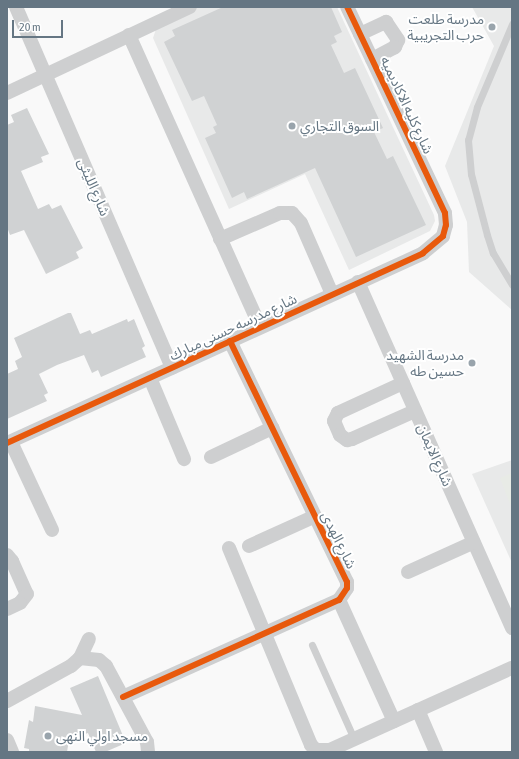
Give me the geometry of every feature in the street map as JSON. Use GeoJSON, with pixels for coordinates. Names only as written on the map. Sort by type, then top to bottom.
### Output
{"type":"FeatureCollection","features":[{"type":"Feature","properties":{"kind":"street","name":"شارع الليثى"},"geometry":{"type":"LineString","coordinates":[[16,7],[172,368]]}},
{"type":"Feature","properties":{"kind":"street"},"geometry":{"type":"LineString","coordinates":[[7,93],[190,7]]}},
{"type":"Feature","properties":{"kind":"street","name":"شارع كليه الاكاديميه"},"geometry":{"type":"LineString","coordinates":[[347,7],[445,212]]}},
{"type":"Feature","properties":{"kind":"street"},"geometry":{"type":"LineString","coordinates":[[360,34],[386,22],[398,40],[395,47],[372,59]]}},
{"type":"Feature","properties":{"kind":"street"},"geometry":{"type":"LineString","coordinates":[[129,35],[260,328]]}},
{"type":"Feature","properties":{"kind":"street","name":"شارع مدرسه حسنى مبارك"},"geometry":{"type":"LineString","coordinates":[[9,443],[260,328],[435,245],[443,236],[446,226],[445,212]]}},
{"type":"Feature","properties":{"kind":"street"},"geometry":{"type":"LineString","coordinates":[[220,239],[280,213],[292,213],[301,223],[332,294]]}},
{"type":"Feature","properties":{"kind":"street","name":"شارع الايمان"},"geometry":{"type":"LineString","coordinates":[[358,282],[512,628]]}},
{"type":"Feature","properties":{"kind":"street","name":"شارع الهدى"},"geometry":{"type":"LineString","coordinates":[[230,341],[346,582],[344,594],[339,600]]}},
{"type":"Feature","properties":{"kind":"street"},"geometry":{"type":"LineString","coordinates":[[150,378],[184,459]]}},
{"type":"Feature","properties":{"kind":"street"},"geometry":{"type":"LineString","coordinates":[[403,383],[338,413],[334,422],[340,435],[347,440],[415,411]]}},
{"type":"Feature","properties":{"kind":"street"},"geometry":{"type":"LineString","coordinates":[[211,457],[272,428]]}},
{"type":"Feature","properties":{"kind":"street"},"geometry":{"type":"LineString","coordinates":[[9,443],[52,530]]}},
{"type":"Feature","properties":{"kind":"street"},"geometry":{"type":"LineString","coordinates":[[249,546],[314,516]]}},
{"type":"Feature","properties":{"kind":"street"},"geometry":{"type":"LineString","coordinates":[[408,572],[474,542]]}},
{"type":"Feature","properties":{"kind":"street"},"geometry":{"type":"LineString","coordinates":[[229,548],[311,745],[323,752],[512,668]]}},
{"type":"Feature","properties":{"kind":"street"},"geometry":{"type":"LineString","coordinates":[[7,555],[12,561],[27,594],[20,603],[7,609]]}},
{"type":"Feature","properties":{"kind":"street"},"geometry":{"type":"LineString","coordinates":[[123,697],[339,600],[394,721]]}},
{"type":"Feature","properties":{"kind":"street"},"geometry":{"type":"LineString","coordinates":[[7,702],[71,666],[80,658],[89,639]]}},
{"type":"Feature","properties":{"kind":"street"},"geometry":{"type":"LineString","coordinates":[[80,658],[99,660],[106,666],[147,742],[148,752]]}},
{"type":"Feature","properties":{"kind":"street"},"geometry":{"type":"LineString","coordinates":[[418,710],[436,752]]}},
{"type":"Feature","properties":{"kind":"street"},"geometry":{"type":"LineString","coordinates":[[7,740],[12,752]]}},
{"type":"Feature","properties":{"kind":"lane"},"geometry":{"type":"LineString","coordinates":[[512,24],[477,107],[468,140],[471,174],[487,235],[493,253],[512,286]]}},
{"type":"Feature","properties":{"kind":"lane"},"geometry":{"type":"LineString","coordinates":[[312,645],[354,739]]}},
{"type":"Feature","properties":{"kind":"shaded area","name":"السوق التجاري"},"geometry":{"type":"Polygon","coordinates":[[[193,7],[337,7],[434,215],[435,221],[430,231],[349,270],[305,174],[229,209],[153,38],[157,26],[193,7]]]}},
{"type":"Feature","properties":{"kind":"shaded area"},"geometry":{"type":"Polygon","coordinates":[[[472,7],[512,7],[512,310],[469,272],[467,222],[445,166],[494,46],[472,7]]]}},
{"type":"Feature","properties":{"kind":"shaded area"},"geometry":{"type":"Polygon","coordinates":[[[512,460],[512,563],[472,474],[512,460]]]}},
{"type":"Feature","properties":{"kind":"shaded area"},"geometry":{"type":"Polygon","coordinates":[[[512,473],[512,504],[510,504],[500,478],[512,473]]]}},
{"type":"Feature","properties":{"kind":"building","name":"السوق التجاري"},"geometry":{"type":"Polygon","coordinates":[[[223,7],[331,7],[342,32],[334,36],[337,42],[331,45],[344,73],[355,68],[383,128],[374,132],[387,159],[393,156],[426,225],[356,257],[315,168],[247,199],[244,192],[232,198],[205,138],[216,133],[213,127],[217,125],[204,96],[192,101],[164,42],[175,36],[172,30],[223,7]]]}},
{"type":"Feature","properties":{"kind":"building"},"geometry":{"type":"Polygon","coordinates":[[[27,108],[49,154],[41,157],[43,162],[21,171],[38,209],[49,204],[52,209],[61,205],[83,248],[76,252],[79,258],[46,274],[24,230],[10,235],[7,227],[7,125],[14,122],[11,115],[27,108]]]}},
{"type":"Feature","properties":{"kind":"building"},"geometry":{"type":"Polygon","coordinates":[[[68,313],[71,313],[80,334],[90,330],[92,334],[127,319],[128,322],[134,319],[145,346],[142,348],[146,357],[101,377],[98,370],[92,373],[84,355],[57,365],[39,374],[48,393],[44,395],[47,401],[7,419],[7,374],[18,369],[15,361],[22,357],[14,338],[68,313]]]}},
{"type":"Feature","properties":{"kind":"building"},"geometry":{"type":"Polygon","coordinates":[[[98,676],[126,743],[105,752],[96,752],[88,733],[69,740],[67,752],[29,752],[29,749],[24,748],[29,720],[33,722],[35,706],[82,715],[70,688],[98,676]]]}},
{"type":"Feature","properties":{"kind":"cycle path"},"geometry":{"type":"LineString","coordinates":[[7,443],[423,253],[443,236],[446,225],[445,213],[347,7]]}},
{"type":"Feature","properties":{"kind":"cycle path"},"geometry":{"type":"LineString","coordinates":[[123,697],[339,600],[347,588],[347,582],[230,341]]}},
{"type":"Feature","properties":{"kind":"place","name":"مدرسة طلعت حرب التجريبية"},"geometry":{"type":"Point","coordinates":[492,27]}},
{"type":"Feature","properties":{"kind":"place","name":"السوق التجاري"},"geometry":{"type":"Point","coordinates":[292,126]}},
{"type":"Feature","properties":{"kind":"place","name":"مدرسة الشهيد حسين طه"},"geometry":{"type":"Point","coordinates":[472,363]}},
{"type":"Feature","properties":{"kind":"place","name":"مسجد اولي النهى"},"geometry":{"type":"Point","coordinates":[48,736]}}]}
